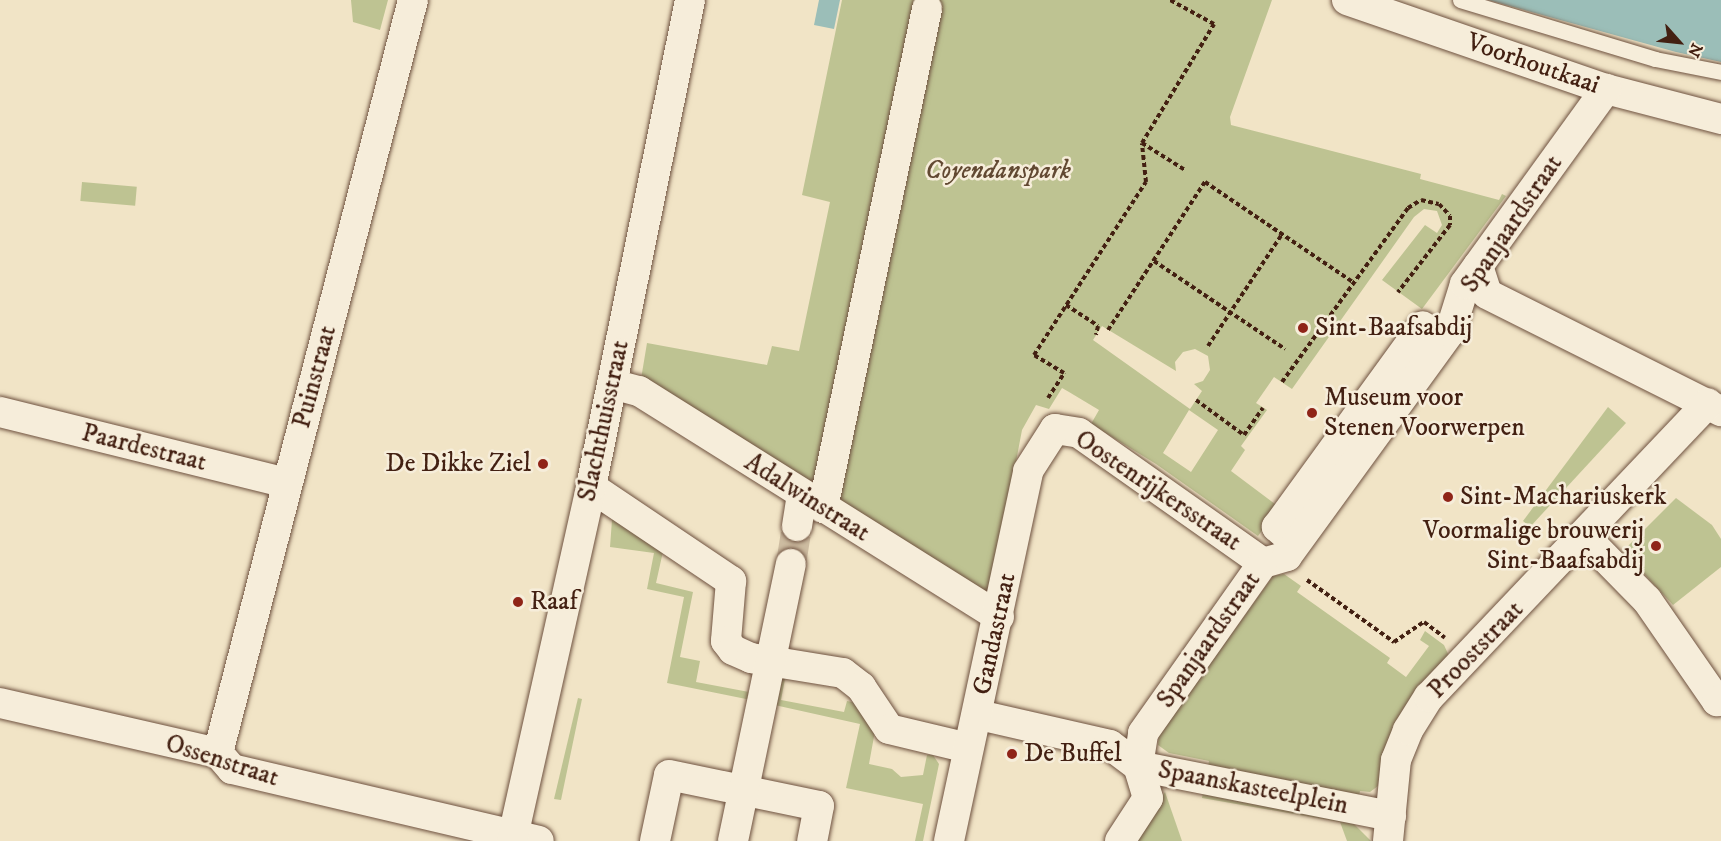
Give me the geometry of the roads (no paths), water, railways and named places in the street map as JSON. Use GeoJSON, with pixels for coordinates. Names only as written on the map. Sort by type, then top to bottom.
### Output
{"type":"FeatureCollection","features":[{"type":"Feature","properties":{"kind":"street","name":"Puinstraat"},"geometry":{"type":"LineString","coordinates":[[218,753],[413,0]]}},
{"type":"Feature","properties":{"kind":"street","name":"Slachthuisstraat"},"geometry":{"type":"LineString","coordinates":[[521,839],[690,0]]}},
{"type":"Feature","properties":{"kind":"street","name":"Voorhoutkaai"},"geometry":{"type":"LineString","coordinates":[[1347,0],[1606,89],[1721,119]]}},
{"type":"Feature","properties":{"kind":"street"},"geometry":{"type":"LineString","coordinates":[[797,525],[813,502],[927,9]]}},
{"type":"Feature","properties":{"kind":"street","name":"Spanjaardstraat"},"geometry":{"type":"LineString","coordinates":[[1138,766],[1143,733],[1263,563],[1287,556],[1292,538],[1450,332],[1472,275],[1606,89]]}},
{"type":"Feature","properties":{"kind":"street"},"geometry":{"type":"LineString","coordinates":[[1292,538],[1277,527],[1426,322],[1472,275],[1486,294],[1715,407]]}},
{"type":"Feature","properties":{"kind":"street","name":"Adalwinstraat"},"geometry":{"type":"LineString","coordinates":[[612,384],[639,391],[999,617]]}},
{"type":"Feature","properties":{"kind":"street","name":"Prooststraat"},"geometry":{"type":"LineString","coordinates":[[1390,829],[1396,760],[1407,730],[1429,697],[1584,536],[1715,407]]}},
{"type":"Feature","properties":{"kind":"street","name":"Paardestraat"},"geometry":{"type":"LineString","coordinates":[[0,412],[287,483]]}},
{"type":"Feature","properties":{"kind":"street","name":"Oostenrijkersstraat"},"geometry":{"type":"LineString","coordinates":[[1052,432],[1055,429],[1079,433],[1263,563]]}},
{"type":"Feature","properties":{"kind":"street","name":"Gandastraat"},"geometry":{"type":"LineString","coordinates":[[949,841],[999,617],[1028,471],[1052,432]]}},
{"type":"Feature","properties":{"kind":"street"},"geometry":{"type":"LineString","coordinates":[[591,487],[731,581],[726,641],[751,658],[843,673],[861,687],[889,729],[968,748]]}},
{"type":"Feature","properties":{"kind":"street"},"geometry":{"type":"LineString","coordinates":[[1584,536],[1647,600],[1717,701],[1721,700]]}},
{"type":"Feature","properties":{"kind":"street"},"geometry":{"type":"LineString","coordinates":[[733,841],[791,564]]}},
{"type":"Feature","properties":{"kind":"street","name":"Ossenstraat"},"geometry":{"type":"LineString","coordinates":[[0,703],[218,753],[232,769],[521,839]]}},
{"type":"Feature","properties":{"kind":"street"},"geometry":{"type":"LineString","coordinates":[[978,715],[1110,744],[1138,766]]}},
{"type":"Feature","properties":{"kind":"street","name":"Spaanskasteelplein"},"geometry":{"type":"LineString","coordinates":[[1138,766],[1390,829]]}},
{"type":"Feature","properties":{"kind":"street","name":"Spaanskasteelplein"},"geometry":{"type":"LineString","coordinates":[[1120,841],[1148,798],[1138,766]]}},
{"type":"Feature","properties":{"kind":"street"},"geometry":{"type":"LineString","coordinates":[[655,841],[669,775],[819,806],[812,841]]}},
{"type":"Feature","properties":{"kind":"lane"},"geometry":{"type":"LineString","coordinates":[[1460,0],[1655,59],[1721,72]]}},
{"type":"Feature","properties":{"kind":"water"},"geometry":{"type":"Polygon","coordinates":[[[819,0],[840,0],[834,29],[814,25],[819,0]]]}},
{"type":"Feature","properties":{"kind":"water"},"geometry":{"type":"Polygon","coordinates":[[[1488,0],[1721,0],[1721,62],[1676,52],[1488,0]]]}},
{"type":"Feature","properties":{"kind":"tunnel"},"geometry":{"type":"LineString","coordinates":[[791,564],[797,526]]}},
{"type":"Feature","properties":{"kind":"place","name":"Sint-Baafsabdij"},"geometry":{"type":"Point","coordinates":[1303,328]}},
{"type":"Feature","properties":{"kind":"place","name":"Museum voor Stenen Voorwerpen"},"geometry":{"type":"Point","coordinates":[1312,413]}},
{"type":"Feature","properties":{"kind":"place","name":"De Dikke Ziel"},"geometry":{"type":"Point","coordinates":[543,464]}},
{"type":"Feature","properties":{"kind":"place","name":"Sint-Machariuskerk"},"geometry":{"type":"Point","coordinates":[1448,497]}},
{"type":"Feature","properties":{"kind":"place","name":"Voormalige brouwerij Sint-Baafsabdij"},"geometry":{"type":"Point","coordinates":[1656,546]}},
{"type":"Feature","properties":{"kind":"place","name":"Raaf"},"geometry":{"type":"Point","coordinates":[518,602]}},
{"type":"Feature","properties":{"kind":"place","name":"De Buffel"},"geometry":{"type":"Point","coordinates":[1012,754]}},
{"type":"Feature","properties":{"kind":"park label","name":"Coyendanspark"},"geometry":{"type":"Point","coordinates":[998,171]}}]}
